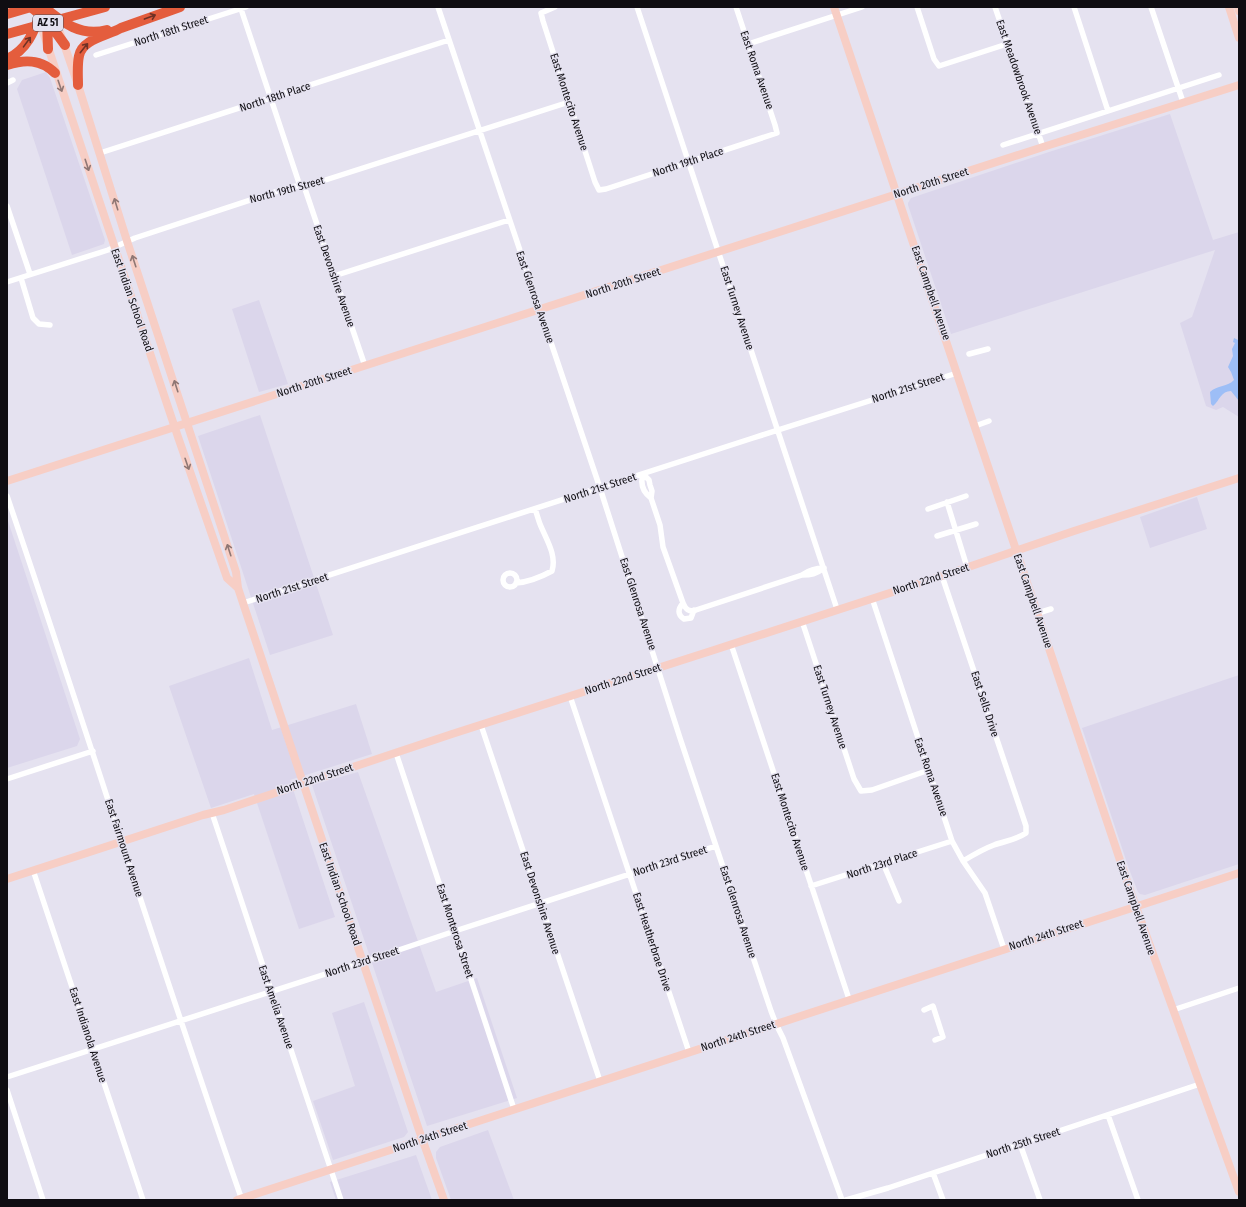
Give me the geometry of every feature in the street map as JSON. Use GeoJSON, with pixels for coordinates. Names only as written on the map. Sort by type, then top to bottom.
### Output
{"type":"FeatureCollection","features":[{"type":"Feature","properties":{"kind":"highway","name":"AZ 51"},"geometry":{"type":"LineString","coordinates":[[10,33],[105,7]]}},
{"type":"Feature","properties":{"kind":"highway"},"geometry":{"type":"LineString","coordinates":[[78,85],[79,56],[86,44],[121,28],[180,7]]}},
{"type":"Feature","properties":{"kind":"highway","name":"AZ 51"},"geometry":{"type":"LineString","coordinates":[[7,14],[42,11]]}},
{"type":"Feature","properties":{"kind":"highway"},"geometry":{"type":"LineString","coordinates":[[42,11],[81,31],[96,32],[121,28]]}},
{"type":"Feature","properties":{"kind":"highway"},"geometry":{"type":"LineString","coordinates":[[42,11],[65,45]]}},
{"type":"Feature","properties":{"kind":"highway"},"geometry":{"type":"LineString","coordinates":[[42,11],[48,49]]}},
{"type":"Feature","properties":{"kind":"highway"},"geometry":{"type":"LineString","coordinates":[[7,59],[24,47],[31,37],[42,11]]}},
{"type":"Feature","properties":{"kind":"highway"},"geometry":{"type":"LineString","coordinates":[[7,65],[22,60],[34,61],[47,66],[56,73]]}},
{"type":"Feature","properties":{"kind":"street","name":"East Glenrosa Avenue"},"geometry":{"type":"LineString","coordinates":[[438,7],[600,488],[678,731],[776,1024],[783,1038],[842,1200]]}},
{"type":"Feature","properties":{"kind":"street","name":"East Montecito Avenue"},"geometry":{"type":"LineString","coordinates":[[555,7],[541,13],[595,182],[599,190]]}},
{"type":"Feature","properties":{"kind":"street","name":"East Turney Avenue"},"geometry":{"type":"LineString","coordinates":[[637,7],[837,609]]}},
{"type":"Feature","properties":{"kind":"street","name":"East Roma Avenue"},"geometry":{"type":"LineString","coordinates":[[736,7],[777,133]]}},
{"type":"Feature","properties":{"kind":"street","name":"East Campbell Avenue"},"geometry":{"type":"LineString","coordinates":[[834,7],[1038,613],[1076,733],[1136,906],[1239,1192]]}},
{"type":"Feature","properties":{"kind":"street"},"geometry":{"type":"LineString","coordinates":[[748,44],[862,7]]}},
{"type":"Feature","properties":{"kind":"street"},"geometry":{"type":"LineString","coordinates":[[917,7],[934,59],[939,66],[1007,44]]}},
{"type":"Feature","properties":{"kind":"street","name":"East Meadowbrook Avenue"},"geometry":{"type":"LineString","coordinates":[[995,7],[1043,147]]}},
{"type":"Feature","properties":{"kind":"street"},"geometry":{"type":"LineString","coordinates":[[1074,7],[1108,110]]}},
{"type":"Feature","properties":{"kind":"street"},"geometry":{"type":"LineString","coordinates":[[1151,7],[1183,102]]}},
{"type":"Feature","properties":{"kind":"street"},"geometry":{"type":"LineString","coordinates":[[1229,7],[1239,38]]}},
{"type":"Feature","properties":{"kind":"street"},"geometry":{"type":"LineString","coordinates":[[1238,7],[1239,11]]}},
{"type":"Feature","properties":{"kind":"street","name":"North 18th Street"},"geometry":{"type":"LineString","coordinates":[[96,55],[244,8]]}},
{"type":"Feature","properties":{"kind":"street","name":"East Devonshire Avenue"},"geometry":{"type":"LineString","coordinates":[[244,8],[271,98],[365,366]]}},
{"type":"Feature","properties":{"kind":"street","name":"North 18th Place"},"geometry":{"type":"LineString","coordinates":[[100,153],[449,40]]}},
{"type":"Feature","properties":{"kind":"street","name":"East Indian School Road"},"geometry":{"type":"LineString","coordinates":[[65,45],[236,572],[238,588],[422,1139],[444,1200]]}},
{"type":"Feature","properties":{"kind":"street","name":"East Indian School Road"},"geometry":{"type":"LineString","coordinates":[[48,49],[174,427],[228,578],[238,588]]}},
{"type":"Feature","properties":{"kind":"street"},"geometry":{"type":"LineString","coordinates":[[1003,145],[1219,75]]}},
{"type":"Feature","properties":{"kind":"street","name":"North 20th Street"},"geometry":{"type":"LineString","coordinates":[[7,481],[1239,85]]}},
{"type":"Feature","properties":{"kind":"street","name":"North 19th Street"},"geometry":{"type":"LineString","coordinates":[[7,282],[84,258],[128,241],[290,187],[302,186],[569,102]]}},
{"type":"Feature","properties":{"kind":"street","name":"North 19th Place"},"geometry":{"type":"LineString","coordinates":[[599,190],[777,133]]}},
{"type":"Feature","properties":{"kind":"street"},"geometry":{"type":"LineString","coordinates":[[7,206],[30,274]]}},
{"type":"Feature","properties":{"kind":"street"},"geometry":{"type":"LineString","coordinates":[[334,276],[509,220]]}},
{"type":"Feature","properties":{"kind":"street"},"geometry":{"type":"LineString","coordinates":[[20,278],[33,318],[39,324],[50,325]]}},
{"type":"Feature","properties":{"kind":"street"},"geometry":{"type":"LineString","coordinates":[[969,354],[988,349]]}},
{"type":"Feature","properties":{"kind":"street","name":"North 21st Street"},"geometry":{"type":"LineString","coordinates":[[243,603],[957,373]]}},
{"type":"Feature","properties":{"kind":"street"},"geometry":{"type":"LineString","coordinates":[[975,426],[989,421]]}},
{"type":"Feature","properties":{"kind":"street"},"geometry":{"type":"LineString","coordinates":[[643,474],[649,480],[652,491],[651,498],[660,525],[663,548],[685,608],[688,610],[691,611],[802,575],[811,575],[824,568]]}},
{"type":"Feature","properties":{"kind":"street","name":"North 22nd Street"},"geometry":{"type":"LineString","coordinates":[[7,878],[942,576],[1074,531],[1239,478]]}},
{"type":"Feature","properties":{"kind":"street","name":"East Fairmount Avenue"},"geometry":{"type":"LineString","coordinates":[[7,496],[93,751],[240,1199]]}},
{"type":"Feature","properties":{"kind":"street"},"geometry":{"type":"LineString","coordinates":[[928,508],[966,496]]}},
{"type":"Feature","properties":{"kind":"street"},"geometry":{"type":"LineString","coordinates":[[947,502],[967,567]]}},
{"type":"Feature","properties":{"kind":"street"},"geometry":{"type":"LineString","coordinates":[[516,583],[525,582],[548,574],[552,571],[554,566],[554,559],[547,538],[540,525],[535,509]]}},
{"type":"Feature","properties":{"kind":"street"},"geometry":{"type":"LineString","coordinates":[[937,536],[976,524]]}},
{"type":"Feature","properties":{"kind":"street","name":"East Sells Drive"},"geometry":{"type":"LineString","coordinates":[[942,576],[1026,826],[1026,833],[1020,838],[987,848],[963,861]]}},
{"type":"Feature","properties":{"kind":"street","name":"East Roma Avenue"},"geometry":{"type":"LineString","coordinates":[[872,598],[952,841],[963,861],[985,893],[1004,949]]}},
{"type":"Feature","properties":{"kind":"street"},"geometry":{"type":"LineString","coordinates":[[683,603],[679,608],[679,612],[681,617],[684,619],[691,618],[694,610]]}},
{"type":"Feature","properties":{"kind":"street"},"geometry":{"type":"LineString","coordinates":[[1038,613],[1051,609]]}},
{"type":"Feature","properties":{"kind":"street","name":"East Turney Avenue"},"geometry":{"type":"LineString","coordinates":[[802,621],[854,778],[861,791],[872,790],[929,770]]}},
{"type":"Feature","properties":{"kind":"street","name":"East Montecito Avenue"},"geometry":{"type":"LineString","coordinates":[[731,644],[850,999]]}},
{"type":"Feature","properties":{"kind":"street","name":"East Heatherbrae Drive"},"geometry":{"type":"LineString","coordinates":[[570,696],[689,1052]]}},
{"type":"Feature","properties":{"kind":"street","name":"East Devonshire Avenue"},"geometry":{"type":"LineString","coordinates":[[481,725],[600,1081]]}},
{"type":"Feature","properties":{"kind":"street"},"geometry":{"type":"LineString","coordinates":[[7,779],[93,751]]}},
{"type":"Feature","properties":{"kind":"street","name":"East Monterosa Street"},"geometry":{"type":"LineString","coordinates":[[396,753],[514,1109]]}},
{"type":"Feature","properties":{"kind":"street","name":"East Amelia Avenue"},"geometry":{"type":"LineString","coordinates":[[212,813],[341,1200]]}},
{"type":"Feature","properties":{"kind":"street","name":"North 23rd Place"},"geometry":{"type":"LineString","coordinates":[[811,886],[952,841]]}},
{"type":"Feature","properties":{"kind":"street","name":"North 23rd Street"},"geometry":{"type":"LineString","coordinates":[[7,1077],[716,846]]}},
{"type":"Feature","properties":{"kind":"street"},"geometry":{"type":"LineString","coordinates":[[883,863],[899,901]]}},
{"type":"Feature","properties":{"kind":"street","name":"East Indianola Avenue"},"geometry":{"type":"LineString","coordinates":[[33,870],[143,1200]]}},
{"type":"Feature","properties":{"kind":"street","name":"North 24th Street"},"geometry":{"type":"LineString","coordinates":[[240,1199],[1239,873]]}},
{"type":"Feature","properties":{"kind":"street"},"geometry":{"type":"LineString","coordinates":[[1173,1010],[1239,988]]}},
{"type":"Feature","properties":{"kind":"street"},"geometry":{"type":"LineString","coordinates":[[924,1010],[933,1006],[943,1037],[935,1040]]}},
{"type":"Feature","properties":{"kind":"street","name":"North 25th Street"},"geometry":{"type":"LineString","coordinates":[[846,1200],[888,1188],[1200,1084]]}},
{"type":"Feature","properties":{"kind":"street"},"geometry":{"type":"LineString","coordinates":[[7,1090],[43,1200]]}},
{"type":"Feature","properties":{"kind":"street"},"geometry":{"type":"LineString","coordinates":[[1108,1115],[1138,1200]]}},
{"type":"Feature","properties":{"kind":"street"},"geometry":{"type":"LineString","coordinates":[[1020,1144],[1040,1200]]}},
{"type":"Feature","properties":{"kind":"street"},"geometry":{"type":"LineString","coordinates":[[933,1172],[943,1200]]}},
{"type":"Feature","properties":{"kind":"shaded area"},"geometry":{"type":"Polygon","coordinates":[[[46,72],[50,78],[105,240],[104,244],[72,255],[17,89],[22,80],[46,72]]]}},
{"type":"Feature","properties":{"kind":"shaded area"},"geometry":{"type":"Polygon","coordinates":[[[1170,114],[1213,240],[1239,232],[1239,417],[1223,407],[1216,410],[1206,406],[1180,323],[1192,317],[1215,250],[951,334],[908,205],[911,198],[1052,151],[1170,114]]]}},
{"type":"Feature","properties":{"kind":"shaded area"},"geometry":{"type":"Polygon","coordinates":[[[259,300],[288,384],[259,392],[232,309],[259,300]]]}},
{"type":"Feature","properties":{"kind":"shaded area"},"geometry":{"type":"Polygon","coordinates":[[[260,415],[333,635],[270,655],[198,436],[260,415]]]}},
{"type":"Feature","properties":{"kind":"shaded area"},"geometry":{"type":"Polygon","coordinates":[[[1197,497],[1207,529],[1150,548],[1140,517],[1197,497]]]}},
{"type":"Feature","properties":{"kind":"shaded area"},"geometry":{"type":"Polygon","coordinates":[[[7,518],[80,739],[77,746],[7,768],[7,518]]]}},
{"type":"Feature","properties":{"kind":"shaded area"},"geometry":{"type":"Polygon","coordinates":[[[249,658],[272,730],[356,704],[372,754],[290,780],[335,917],[299,929],[254,794],[211,808],[169,686],[249,658]]]}},
{"type":"Feature","properties":{"kind":"shaded area"},"geometry":{"type":"Polygon","coordinates":[[[1239,675],[1239,864],[1145,895],[1140,894],[1129,869],[1082,728],[1239,675]]]}},
{"type":"Feature","properties":{"kind":"shaded area"},"geometry":{"type":"Polygon","coordinates":[[[358,772],[436,992],[477,978],[517,1098],[427,1126],[312,785],[358,772]]]}},
{"type":"Feature","properties":{"kind":"shaded area"},"geometry":{"type":"Polygon","coordinates":[[[364,1002],[408,1132],[404,1137],[333,1160],[313,1101],[355,1086],[332,1013],[364,1002]]]}},
{"type":"Feature","properties":{"kind":"shaded area"},"geometry":{"type":"Polygon","coordinates":[[[488,1130],[514,1200],[451,1200],[436,1158],[436,1152],[440,1147],[488,1130]]]}},
{"type":"Feature","properties":{"kind":"shaded area"},"geometry":{"type":"Polygon","coordinates":[[[416,1155],[432,1200],[336,1200],[330,1182],[416,1155]]]}},
{"type":"Feature","properties":{"kind":"water"},"geometry":{"type":"Polygon","coordinates":[[[1234,338],[1239,339],[1239,401],[1231,391],[1228,391],[1223,394],[1213,406],[1211,404],[1210,392],[1216,388],[1229,384],[1234,380],[1228,367],[1233,356],[1232,349],[1235,343],[1233,342],[1234,338]]]}}]}
